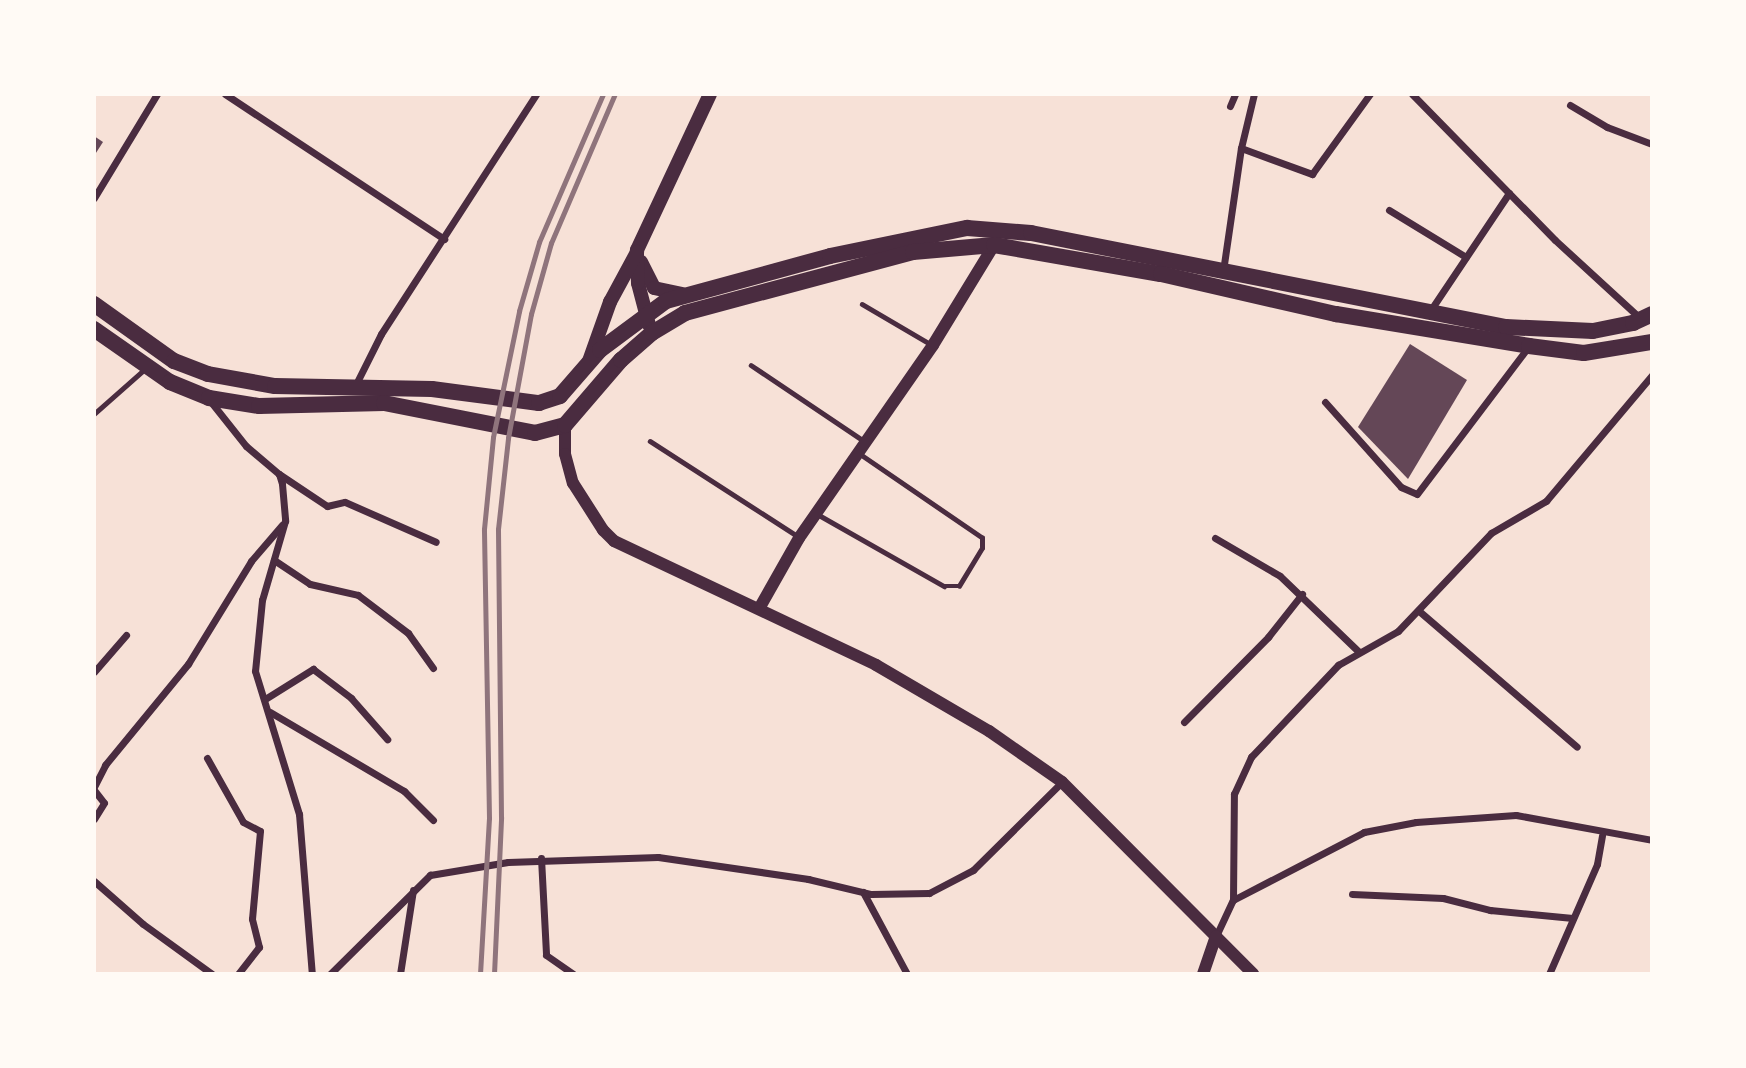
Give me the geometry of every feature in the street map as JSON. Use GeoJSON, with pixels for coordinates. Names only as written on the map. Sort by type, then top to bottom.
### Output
{"type":"FeatureCollection","features":[{"type":"Feature","properties":{"kind":"highway"},"geometry":{"type":"LineString","coordinates":[[94,304],[174,361],[208,374],[275,386],[432,389],[539,403],[560,396],[587,366],[645,314],[682,294],[931,232],[981,228],[1031,233],[1506,327],[1593,331],[1646,317]]}},
{"type":"Feature","properties":{"kind":"highway"},"geometry":{"type":"LineString","coordinates":[[94,329],[146,368],[209,398],[259,406],[384,403],[535,433],[565,425],[652,333],[684,313],[913,252],[994,245],[1161,274],[1336,314],[1529,346],[1584,353],[1651,342]]}},
{"type":"Feature","properties":{"kind":"main road"},"geometry":{"type":"LineString","coordinates":[[587,366],[610,302],[638,250],[710,94]]}},
{"type":"Feature","properties":{"kind":"main road"},"geometry":{"type":"LineString","coordinates":[[638,250],[644,274],[654,288],[682,294]]}},
{"type":"Feature","properties":{"kind":"main road"},"geometry":{"type":"LineString","coordinates":[[638,250],[638,283],[652,333]]}},
{"type":"Feature","properties":{"kind":"street"},"geometry":{"type":"LineString","coordinates":[[94,198],[157,94]]}},
{"type":"Feature","properties":{"kind":"street"},"geometry":{"type":"LineString","coordinates":[[225,94],[444,239]]}},
{"type":"Feature","properties":{"kind":"street"},"geometry":{"type":"LineString","coordinates":[[355,386],[381,334],[536,94]]}},
{"type":"Feature","properties":{"kind":"street"},"geometry":{"type":"LineString","coordinates":[[1230,106],[1235,94]]}},
{"type":"Feature","properties":{"kind":"street"},"geometry":{"type":"LineString","coordinates":[[1223,271],[1241,148],[1254,94]]}},
{"type":"Feature","properties":{"kind":"street"},"geometry":{"type":"LineString","coordinates":[[1241,148],[1312,174],[1370,94]]}},
{"type":"Feature","properties":{"kind":"street"},"geometry":{"type":"LineString","coordinates":[[1412,94],[1509,193],[1646,317]]}},
{"type":"Feature","properties":{"kind":"street"},"geometry":{"type":"LineString","coordinates":[[1570,105],[1607,127],[1651,144]]}},
{"type":"Feature","properties":{"kind":"street"},"geometry":{"type":"LineString","coordinates":[[1430,312],[1509,193]]}},
{"type":"Feature","properties":{"kind":"street"},"geometry":{"type":"LineString","coordinates":[[1389,210],[1466,257]]}},
{"type":"Feature","properties":{"kind":"street"},"geometry":{"type":"LineString","coordinates":[[760,607],[799,538],[933,345],[994,245]]}},
{"type":"Feature","properties":{"kind":"street"},"geometry":{"type":"LineString","coordinates":[[1325,402],[1401,487],[1416,494],[1529,346]]}},
{"type":"Feature","properties":{"kind":"street"},"geometry":{"type":"LineString","coordinates":[[1203,974],[1216,936],[1233,900],[1234,794],[1247,764],[1298,704],[1358,651],[1380,644],[1419,611],[1491,533],[1556,491],[1651,375]]}},
{"type":"Feature","properties":{"kind":"street"},"geometry":{"type":"LineString","coordinates":[[209,398],[246,446],[279,474],[327,506],[345,502],[436,542]]}},
{"type":"Feature","properties":{"kind":"street"},"geometry":{"type":"LineString","coordinates":[[565,425],[567,468],[580,498],[603,530],[629,548],[760,607],[876,665],[989,731],[1062,782],[1253,974]]}},
{"type":"Feature","properties":{"kind":"street"},"geometry":{"type":"LineString","coordinates":[[279,474],[285,521],[262,600],[255,671],[270,712],[299,814],[312,974]]}},
{"type":"Feature","properties":{"kind":"street"},"geometry":{"type":"LineString","coordinates":[[94,819],[104,803],[95,783],[195,653],[251,561],[285,521]]}},
{"type":"Feature","properties":{"kind":"street"},"geometry":{"type":"LineString","coordinates":[[1215,538],[1303,594],[1358,651]]}},
{"type":"Feature","properties":{"kind":"street"},"geometry":{"type":"LineString","coordinates":[[274,560],[310,584],[358,595],[408,633],[433,668]]}},
{"type":"Feature","properties":{"kind":"street"},"geometry":{"type":"LineString","coordinates":[[1184,722],[1268,637],[1303,594]]}},
{"type":"Feature","properties":{"kind":"street"},"geometry":{"type":"LineString","coordinates":[[1419,611],[1577,747]]}},
{"type":"Feature","properties":{"kind":"street"},"geometry":{"type":"LineString","coordinates":[[94,671],[126,635]]}},
{"type":"Feature","properties":{"kind":"street"},"geometry":{"type":"LineString","coordinates":[[265,699],[313,669],[351,698],[387,739]]}},
{"type":"Feature","properties":{"kind":"street"},"geometry":{"type":"LineString","coordinates":[[270,712],[404,791],[433,820]]}},
{"type":"Feature","properties":{"kind":"street"},"geometry":{"type":"LineString","coordinates":[[207,758],[243,822],[260,831],[252,919],[259,947],[238,974]]}},
{"type":"Feature","properties":{"kind":"street"},"geometry":{"type":"LineString","coordinates":[[330,974],[430,876],[541,858],[658,857],[808,878],[863,892],[929,893],[966,875],[1062,782]]}},
{"type":"Feature","properties":{"kind":"street"},"geometry":{"type":"LineString","coordinates":[[1233,900],[1364,832],[1385,827],[1516,815],[1602,835],[1651,840]]}},
{"type":"Feature","properties":{"kind":"street"},"geometry":{"type":"LineString","coordinates":[[1549,974],[1597,864],[1602,835]]}},
{"type":"Feature","properties":{"kind":"street"},"geometry":{"type":"LineString","coordinates":[[541,858],[546,955],[573,974]]}},
{"type":"Feature","properties":{"kind":"street"},"geometry":{"type":"LineString","coordinates":[[94,881],[143,924],[212,974]]}},
{"type":"Feature","properties":{"kind":"street"},"geometry":{"type":"LineString","coordinates":[[400,974],[413,890]]}},
{"type":"Feature","properties":{"kind":"street"},"geometry":{"type":"LineString","coordinates":[[863,892],[907,974]]}},
{"type":"Feature","properties":{"kind":"street"},"geometry":{"type":"LineString","coordinates":[[1352,894],[1443,898],[1490,910],[1573,918]]}},
{"type":"Feature","properties":{"kind":"lane"},"geometry":{"type":"LineString","coordinates":[[862,304],[933,345]]}},
{"type":"Feature","properties":{"kind":"lane"},"geometry":{"type":"LineString","coordinates":[[751,365],[865,441]]}},
{"type":"Feature","properties":{"kind":"lane"},"geometry":{"type":"LineString","coordinates":[[94,414],[146,368]]}},
{"type":"Feature","properties":{"kind":"lane"},"geometry":{"type":"LineString","coordinates":[[650,440],[799,538]]}},
{"type":"Feature","properties":{"kind":"lane"},"geometry":{"type":"LineString","coordinates":[[816,513],[944,586],[959,586],[982,548],[982,538],[857,453]]}},
{"type":"Feature","properties":{"kind":"building"},"geometry":{"type":"Polygon","coordinates":[[[94,136],[103,142],[94,156],[94,136]]]}},
{"type":"Feature","properties":{"kind":"building"},"geometry":{"type":"Polygon","coordinates":[[[1410,344],[1467,380],[1408,479],[1358,427],[1410,344]]]}},
{"type":"Feature","properties":{"kind":"railway"},"geometry":{"type":"LineString","coordinates":[[480,974],[489,818],[484,529],[493,437],[519,311],[539,242],[603,94]]}},
{"type":"Feature","properties":{"kind":"railway"},"geometry":{"type":"LineString","coordinates":[[494,974],[501,817],[498,529],[508,438],[531,314],[551,243],[615,94]]}}]}
